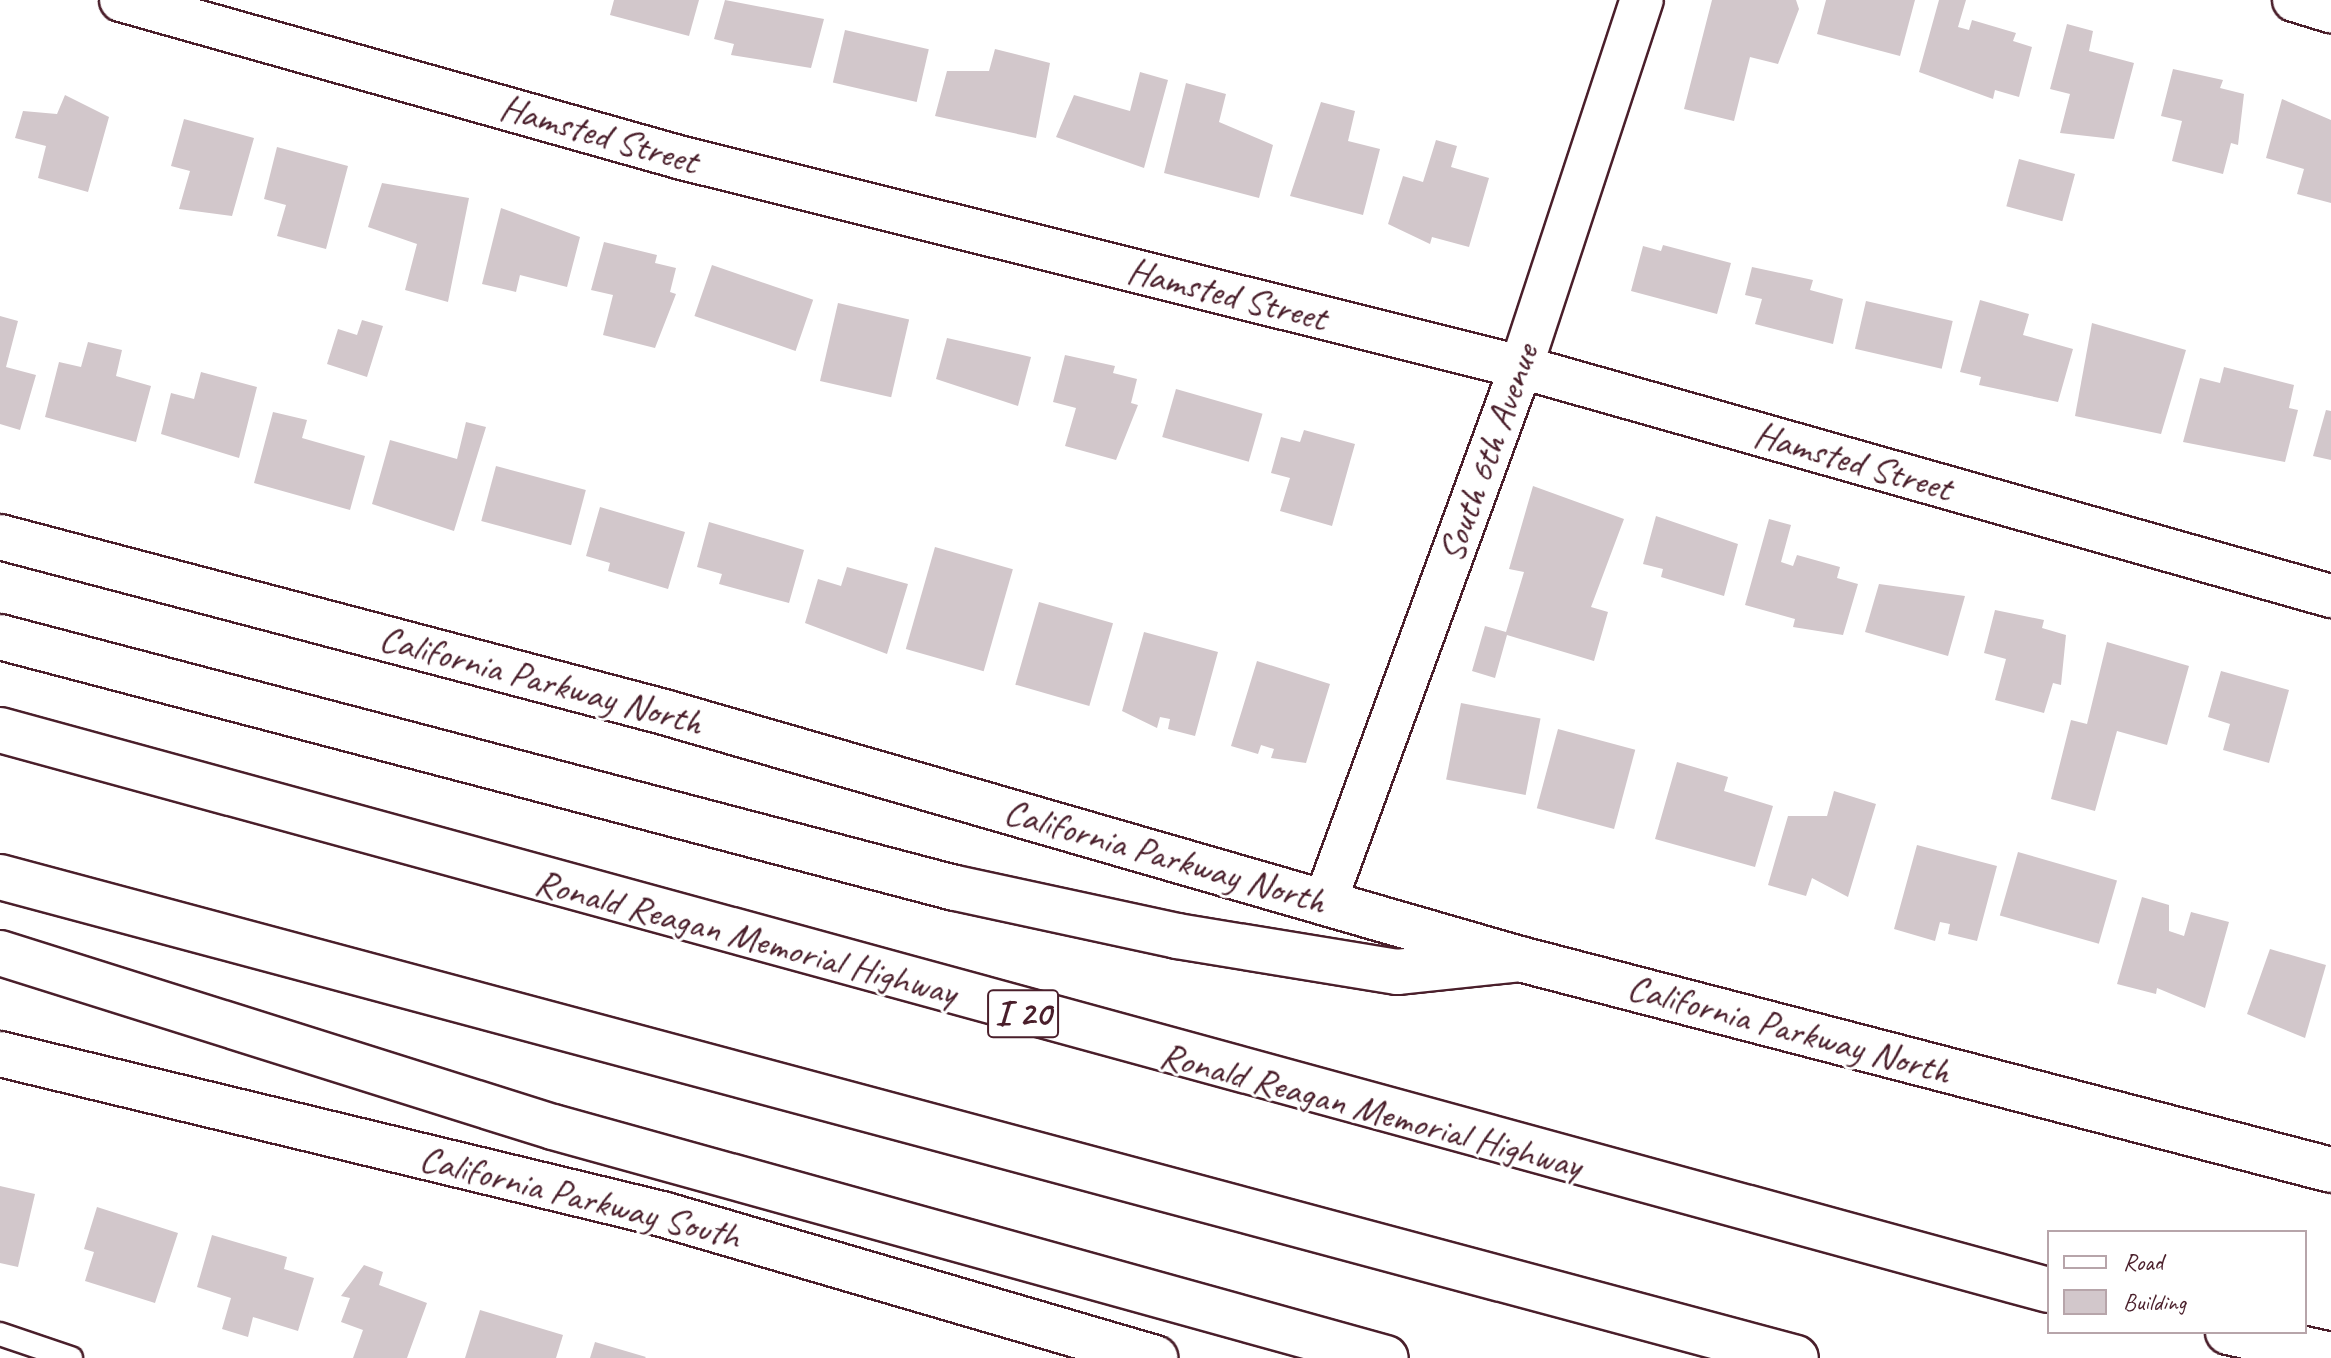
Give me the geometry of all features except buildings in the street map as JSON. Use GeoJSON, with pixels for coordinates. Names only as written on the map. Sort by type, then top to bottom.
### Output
{"type":"FeatureCollection","features":[{"type":"Feature","properties":{"kind":"main road","name":"California Parkway North"},"geometry":{"type":"LineString","coordinates":[[0,537],[664,712],[1520,959],[2331,1170]]}},
{"type":"Feature","properties":{"kind":"main road"},"geometry":{"type":"LineString","coordinates":[[0,637],[955,888],[1177,936],[1397,972],[1520,959]]}},
{"type":"Feature","properties":{"kind":"main road","name":"Ronald Reagan Memorial Highway"},"geometry":{"type":"LineString","coordinates":[[0,730],[1819,1233],[2047,1290]]}},
{"type":"Feature","properties":{"kind":"main road"},"geometry":{"type":"LineString","coordinates":[[0,877],[1796,1358]]}},
{"type":"Feature","properties":{"kind":"main road"},"geometry":{"type":"LineString","coordinates":[[0,953],[553,1127],[1386,1358]]}},
{"type":"Feature","properties":{"kind":"main road","name":"California Parkway South"},"geometry":{"type":"LineString","coordinates":[[0,1054],[662,1214],[1155,1358]]}},
{"type":"Feature","properties":{"kind":"main road"},"geometry":{"type":"LineString","coordinates":[[2237,1334],[2331,1355]]}},
{"type":"Feature","properties":{"kind":"street","name":"Hamsted Street"},"geometry":{"type":"LineString","coordinates":[[121,0],[682,158],[1521,367],[2331,596]]}},
{"type":"Feature","properties":{"kind":"street","name":"South 6th Avenue"},"geometry":{"type":"LineString","coordinates":[[1325,902],[1521,367],[1642,0]]}},
{"type":"Feature","properties":{"kind":"street"},"geometry":{"type":"LineString","coordinates":[[2294,0],[2331,11]]}},
{"type":"Feature","properties":{"kind":"lane"},"geometry":{"type":"LineString","coordinates":[[0,1334],[71,1358]]}}]}
